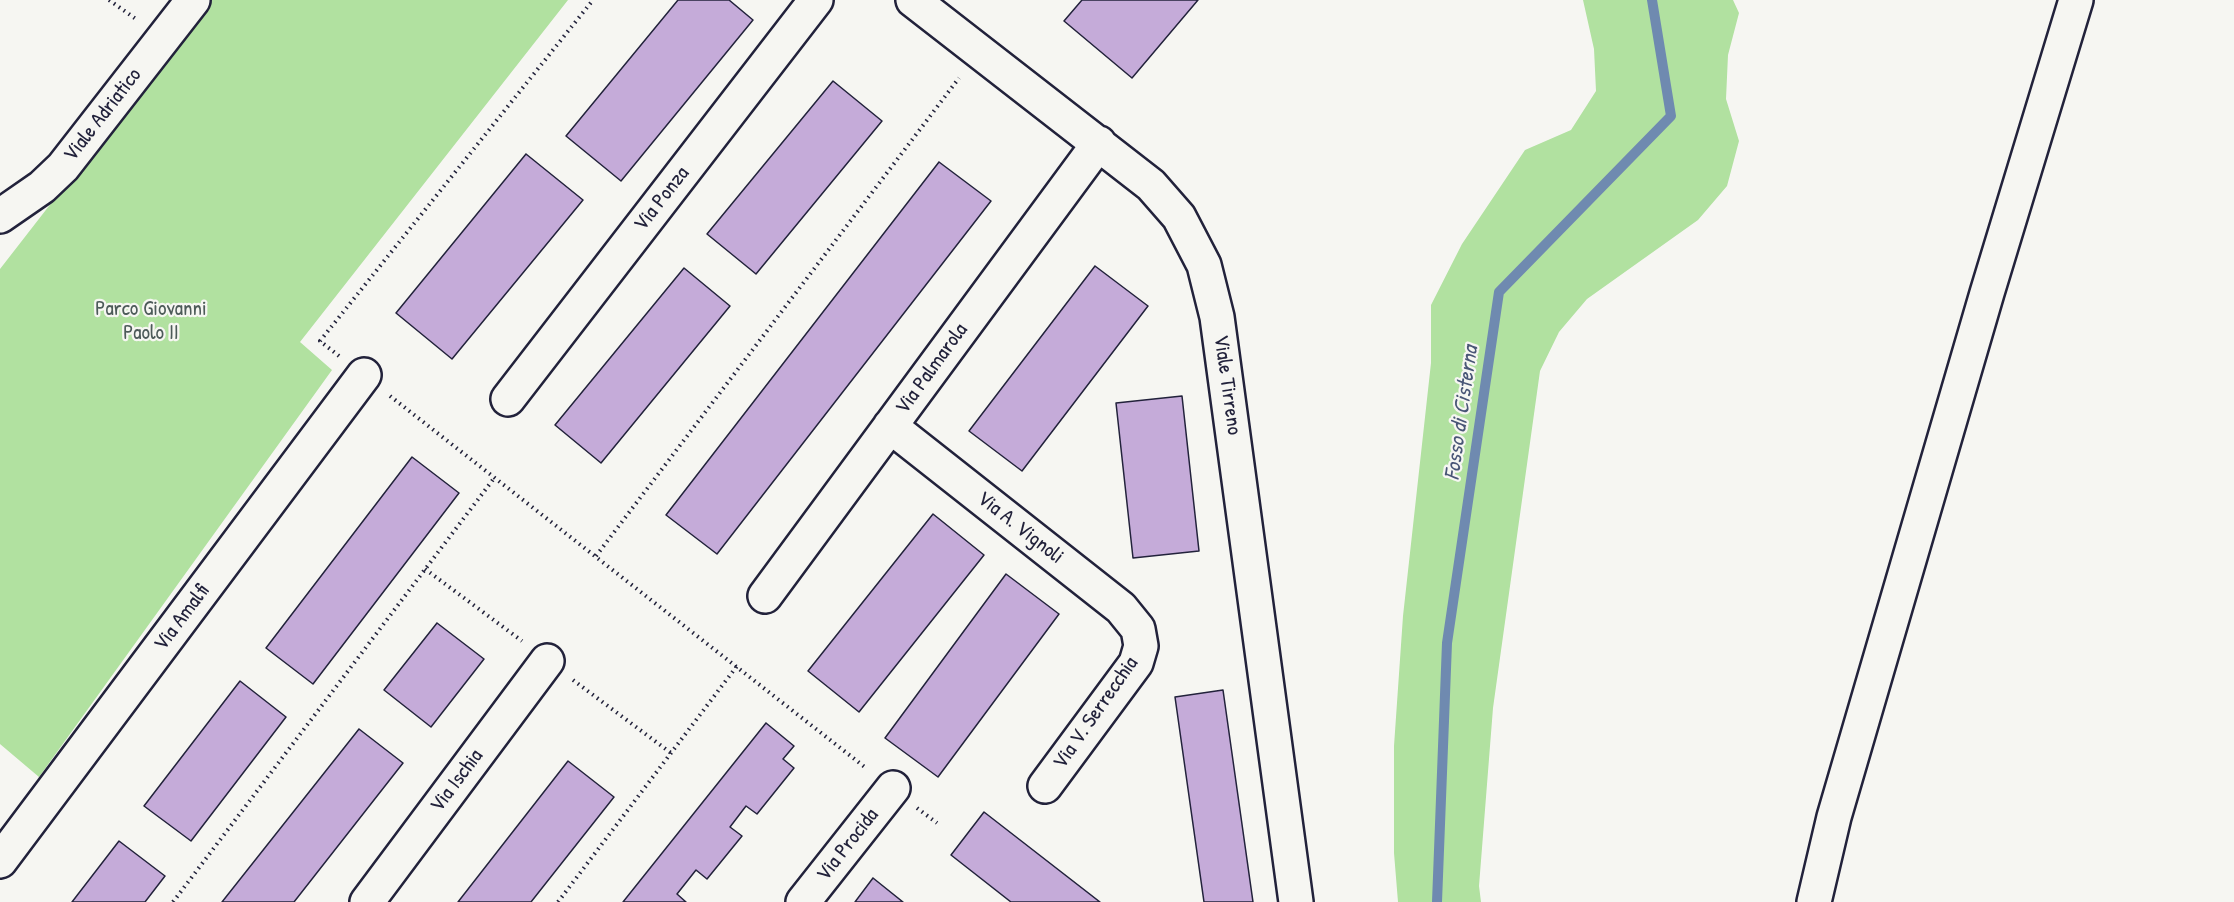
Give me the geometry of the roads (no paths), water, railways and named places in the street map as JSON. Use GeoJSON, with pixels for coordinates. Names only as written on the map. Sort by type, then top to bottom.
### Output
{"type":"FeatureCollection","features":[{"type":"Feature","properties":{"kind":"street","name":"Viale Adriatico"},"geometry":{"type":"LineString","coordinates":[[0,216],[42,187],[68,161],[193,0]]}},
{"type":"Feature","properties":{"kind":"street","name":"Via Ponza"},"geometry":{"type":"LineString","coordinates":[[508,399],[816,0]]}},
{"type":"Feature","properties":{"kind":"street","name":"Viale Tirreno"},"geometry":{"type":"LineString","coordinates":[[913,0],[1139,174],[1170,205],[1193,241],[1210,284],[1219,329],[1296,902]]}},
{"type":"Feature","properties":{"kind":"street"},"geometry":{"type":"LineString","coordinates":[[1814,902],[1847,772],[1987,293],[2076,0]]}},
{"type":"Feature","properties":{"kind":"street","name":"Via Palmarola"},"geometry":{"type":"LineString","coordinates":[[765,596],[1099,142]]}},
{"type":"Feature","properties":{"kind":"street","name":"Via Amalfi"},"geometry":{"type":"LineString","coordinates":[[0,861],[364,375]]}},
{"type":"Feature","properties":{"kind":"street","name":"Via A. Vignoli"},"geometry":{"type":"LineString","coordinates":[[890,426],[1121,608],[1136,624],[1140,638]]}},
{"type":"Feature","properties":{"kind":"street","name":"Via V. Serrecchia"},"geometry":{"type":"LineString","coordinates":[[1045,786],[1130,673],[1139,656],[1140,638]]}},
{"type":"Feature","properties":{"kind":"street","name":"Via Ischia"},"geometry":{"type":"LineString","coordinates":[[367,902],[547,660]]}},
{"type":"Feature","properties":{"kind":"street","name":"Via Procida"},"geometry":{"type":"LineString","coordinates":[[803,902],[893,788]]}},
{"type":"Feature","properties":{"kind":"waterway","name":"Fosso di Cisterna"},"geometry":{"type":"LineString","coordinates":[[1437,902],[1447,643],[1499,292],[1671,116],[1652,0]]}},
{"type":"Feature","properties":{"kind":"park label","name":"Parco Giovanni Paolo II"},"geometry":{"type":"Point","coordinates":[151,321]}}]}
